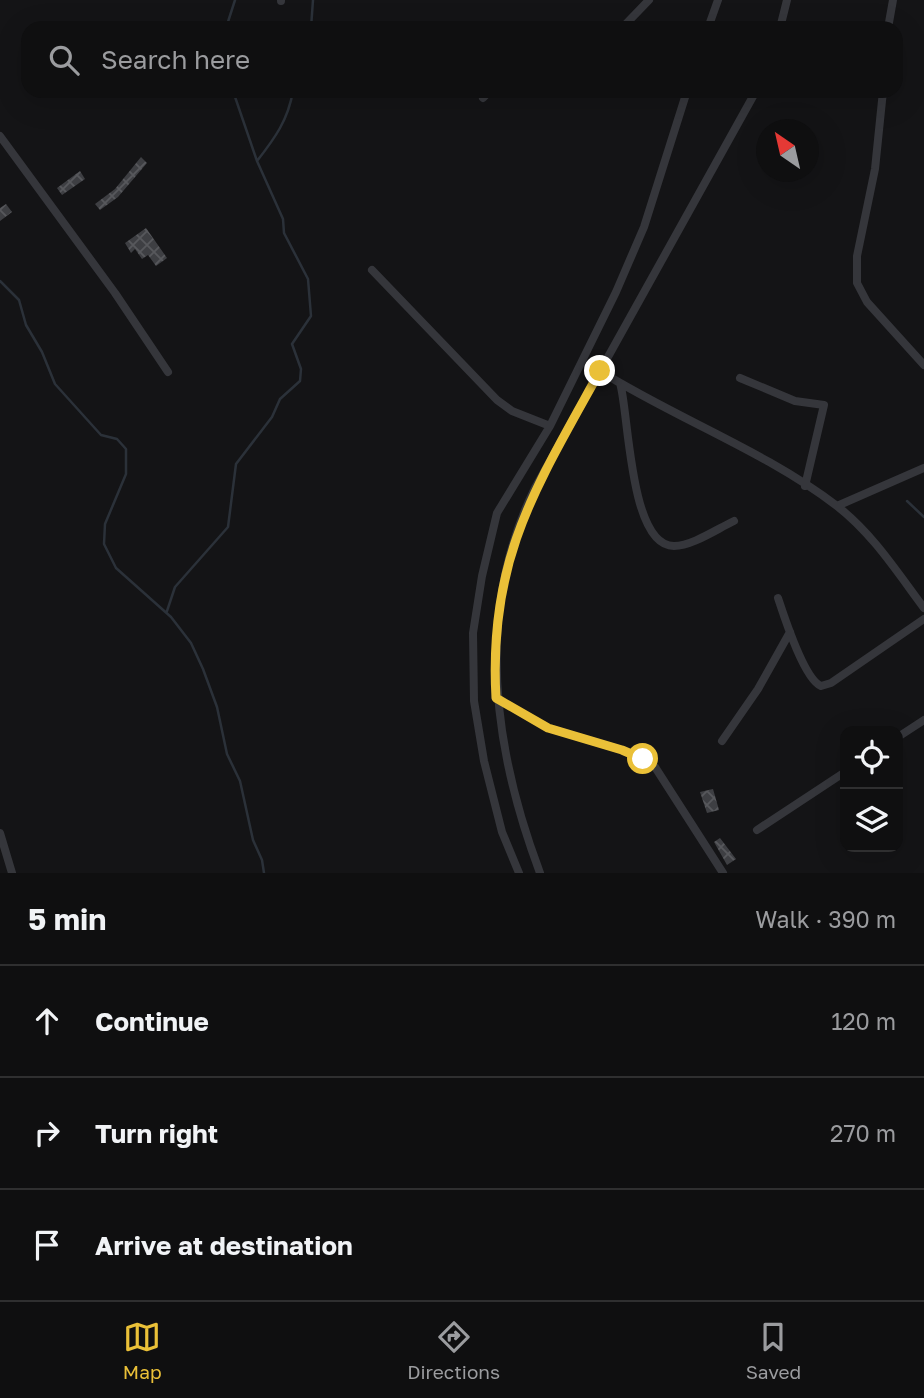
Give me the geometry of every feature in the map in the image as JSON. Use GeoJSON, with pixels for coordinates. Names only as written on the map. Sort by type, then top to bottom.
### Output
{"type":"FeatureCollection","features":[{"type":"Feature","properties":{"kind":"street"},"geometry":{"type":"LineString","coordinates":[[629,21],[649,0]]}},
{"type":"Feature","properties":{"kind":"street"},"geometry":{"type":"LineString","coordinates":[[710,21],[718,0]]}},
{"type":"Feature","properties":{"kind":"street"},"geometry":{"type":"LineString","coordinates":[[782,21],[788,0]]}},
{"type":"Feature","properties":{"kind":"street"},"geometry":{"type":"LineString","coordinates":[[889,21],[893,0]]}},
{"type":"Feature","properties":{"kind":"street"},"geometry":{"type":"LineString","coordinates":[[519,873],[502,832],[484,761],[474,701],[473,632],[482,576],[498,513],[550,426],[605,316],[644,227],[685,98]]}},
{"type":"Feature","properties":{"kind":"street"},"geometry":{"type":"LineString","coordinates":[[540,873],[512,788],[496,698],[495,648],[500,600],[515,538],[535,488],[752,98]]}},
{"type":"Feature","properties":{"kind":"street"},"geometry":{"type":"LineString","coordinates":[[882,98],[875,169],[857,256],[857,284],[867,302],[924,365]]}},
{"type":"Feature","properties":{"kind":"street"},"geometry":{"type":"LineString","coordinates":[[0,136],[115,293],[168,372]]}},
{"type":"Feature","properties":{"kind":"street"},"geometry":{"type":"LineString","coordinates":[[372,270],[497,400],[512,411],[550,426]]}},
{"type":"Feature","properties":{"kind":"street"},"geometry":{"type":"LineString","coordinates":[[600,371],[726,439],[837,506],[873,540],[924,608]]}},
{"type":"Feature","properties":{"kind":"street"},"geometry":{"type":"LineString","coordinates":[[740,378],[795,401],[824,405],[805,486]]}},
{"type":"Feature","properties":{"kind":"street"},"geometry":{"type":"LineString","coordinates":[[620,383],[625,399],[632,477],[645,515],[658,538],[666,544],[681,545],[734,521]]}},
{"type":"Feature","properties":{"kind":"street"},"geometry":{"type":"LineString","coordinates":[[837,506],[924,468]]}},
{"type":"Feature","properties":{"kind":"street"},"geometry":{"type":"LineString","coordinates":[[778,598],[790,632],[814,682],[821,686],[831,683],[924,619]]}},
{"type":"Feature","properties":{"kind":"street"},"geometry":{"type":"LineString","coordinates":[[722,741],[762,682],[790,632]]}},
{"type":"Feature","properties":{"kind":"street"},"geometry":{"type":"LineString","coordinates":[[496,698],[548,728],[622,750],[650,763],[664,779],[723,873]]}},
{"type":"Feature","properties":{"kind":"street"},"geometry":{"type":"LineString","coordinates":[[903,734],[924,720]]}},
{"type":"Feature","properties":{"kind":"street"},"geometry":{"type":"LineString","coordinates":[[757,830],[840,775]]}},
{"type":"Feature","properties":{"kind":"street"},"geometry":{"type":"LineString","coordinates":[[0,833],[12,873]]}},
{"type":"Feature","properties":{"kind":"building"},"geometry":{"type":"Polygon","coordinates":[[[141,157],[147,163],[118,197],[100,210],[95,204],[115,189],[141,157]]]}},
{"type":"Feature","properties":{"kind":"building"},"geometry":{"type":"Polygon","coordinates":[[[80,171],[85,179],[62,195],[57,188],[80,171]]]}},
{"type":"Feature","properties":{"kind":"building"},"geometry":{"type":"Polygon","coordinates":[[[6,204],[12,212],[0,221],[0,208],[6,204]]]}},
{"type":"Feature","properties":{"kind":"building"},"geometry":{"type":"Polygon","coordinates":[[[146,228],[167,258],[156,266],[148,255],[142,259],[135,249],[131,253],[125,243],[146,228]]]}},
{"type":"Feature","properties":{"kind":"building"},"geometry":{"type":"Polygon","coordinates":[[[713,789],[719,810],[707,813],[700,792],[713,789]]]}},
{"type":"Feature","properties":{"kind":"building"},"geometry":{"type":"Polygon","coordinates":[[[720,838],[736,859],[727,865],[714,842],[720,838]]]}},
{"type":"Feature","properties":{"kind":"waterway"},"geometry":{"type":"LineString","coordinates":[[228,21],[235,0]]}},
{"type":"Feature","properties":{"kind":"waterway"},"geometry":{"type":"LineString","coordinates":[[312,21],[313,0]]}},
{"type":"Feature","properties":{"kind":"waterway"},"geometry":{"type":"LineString","coordinates":[[167,611],[175,587],[228,527],[236,464],[272,417],[280,399],[300,381],[301,369],[292,344],[311,316],[308,279],[284,233],[283,219],[257,161],[235,98]]}},
{"type":"Feature","properties":{"kind":"waterway"},"geometry":{"type":"LineString","coordinates":[[257,161],[280,128],[291,98]]}},
{"type":"Feature","properties":{"kind":"waterway"},"geometry":{"type":"LineString","coordinates":[[0,281],[19,300],[26,325],[42,352],[55,384],[101,435],[117,439],[126,449],[126,474],[105,524],[104,544],[116,568],[171,617],[191,643],[217,707],[227,754],[240,781],[253,840],[262,860],[264,873]]}},
{"type":"Feature","properties":{"kind":"waterway"},"geometry":{"type":"LineString","coordinates":[[907,501],[924,517]]}},
{"type":"Feature","properties":{"kind":"route"},"geometry":{"type":"LineString","coordinates":[[600,371],[535,488],[515,538],[500,600],[495,648],[496,698],[531,716],[543,726],[643,759]]}}]}
